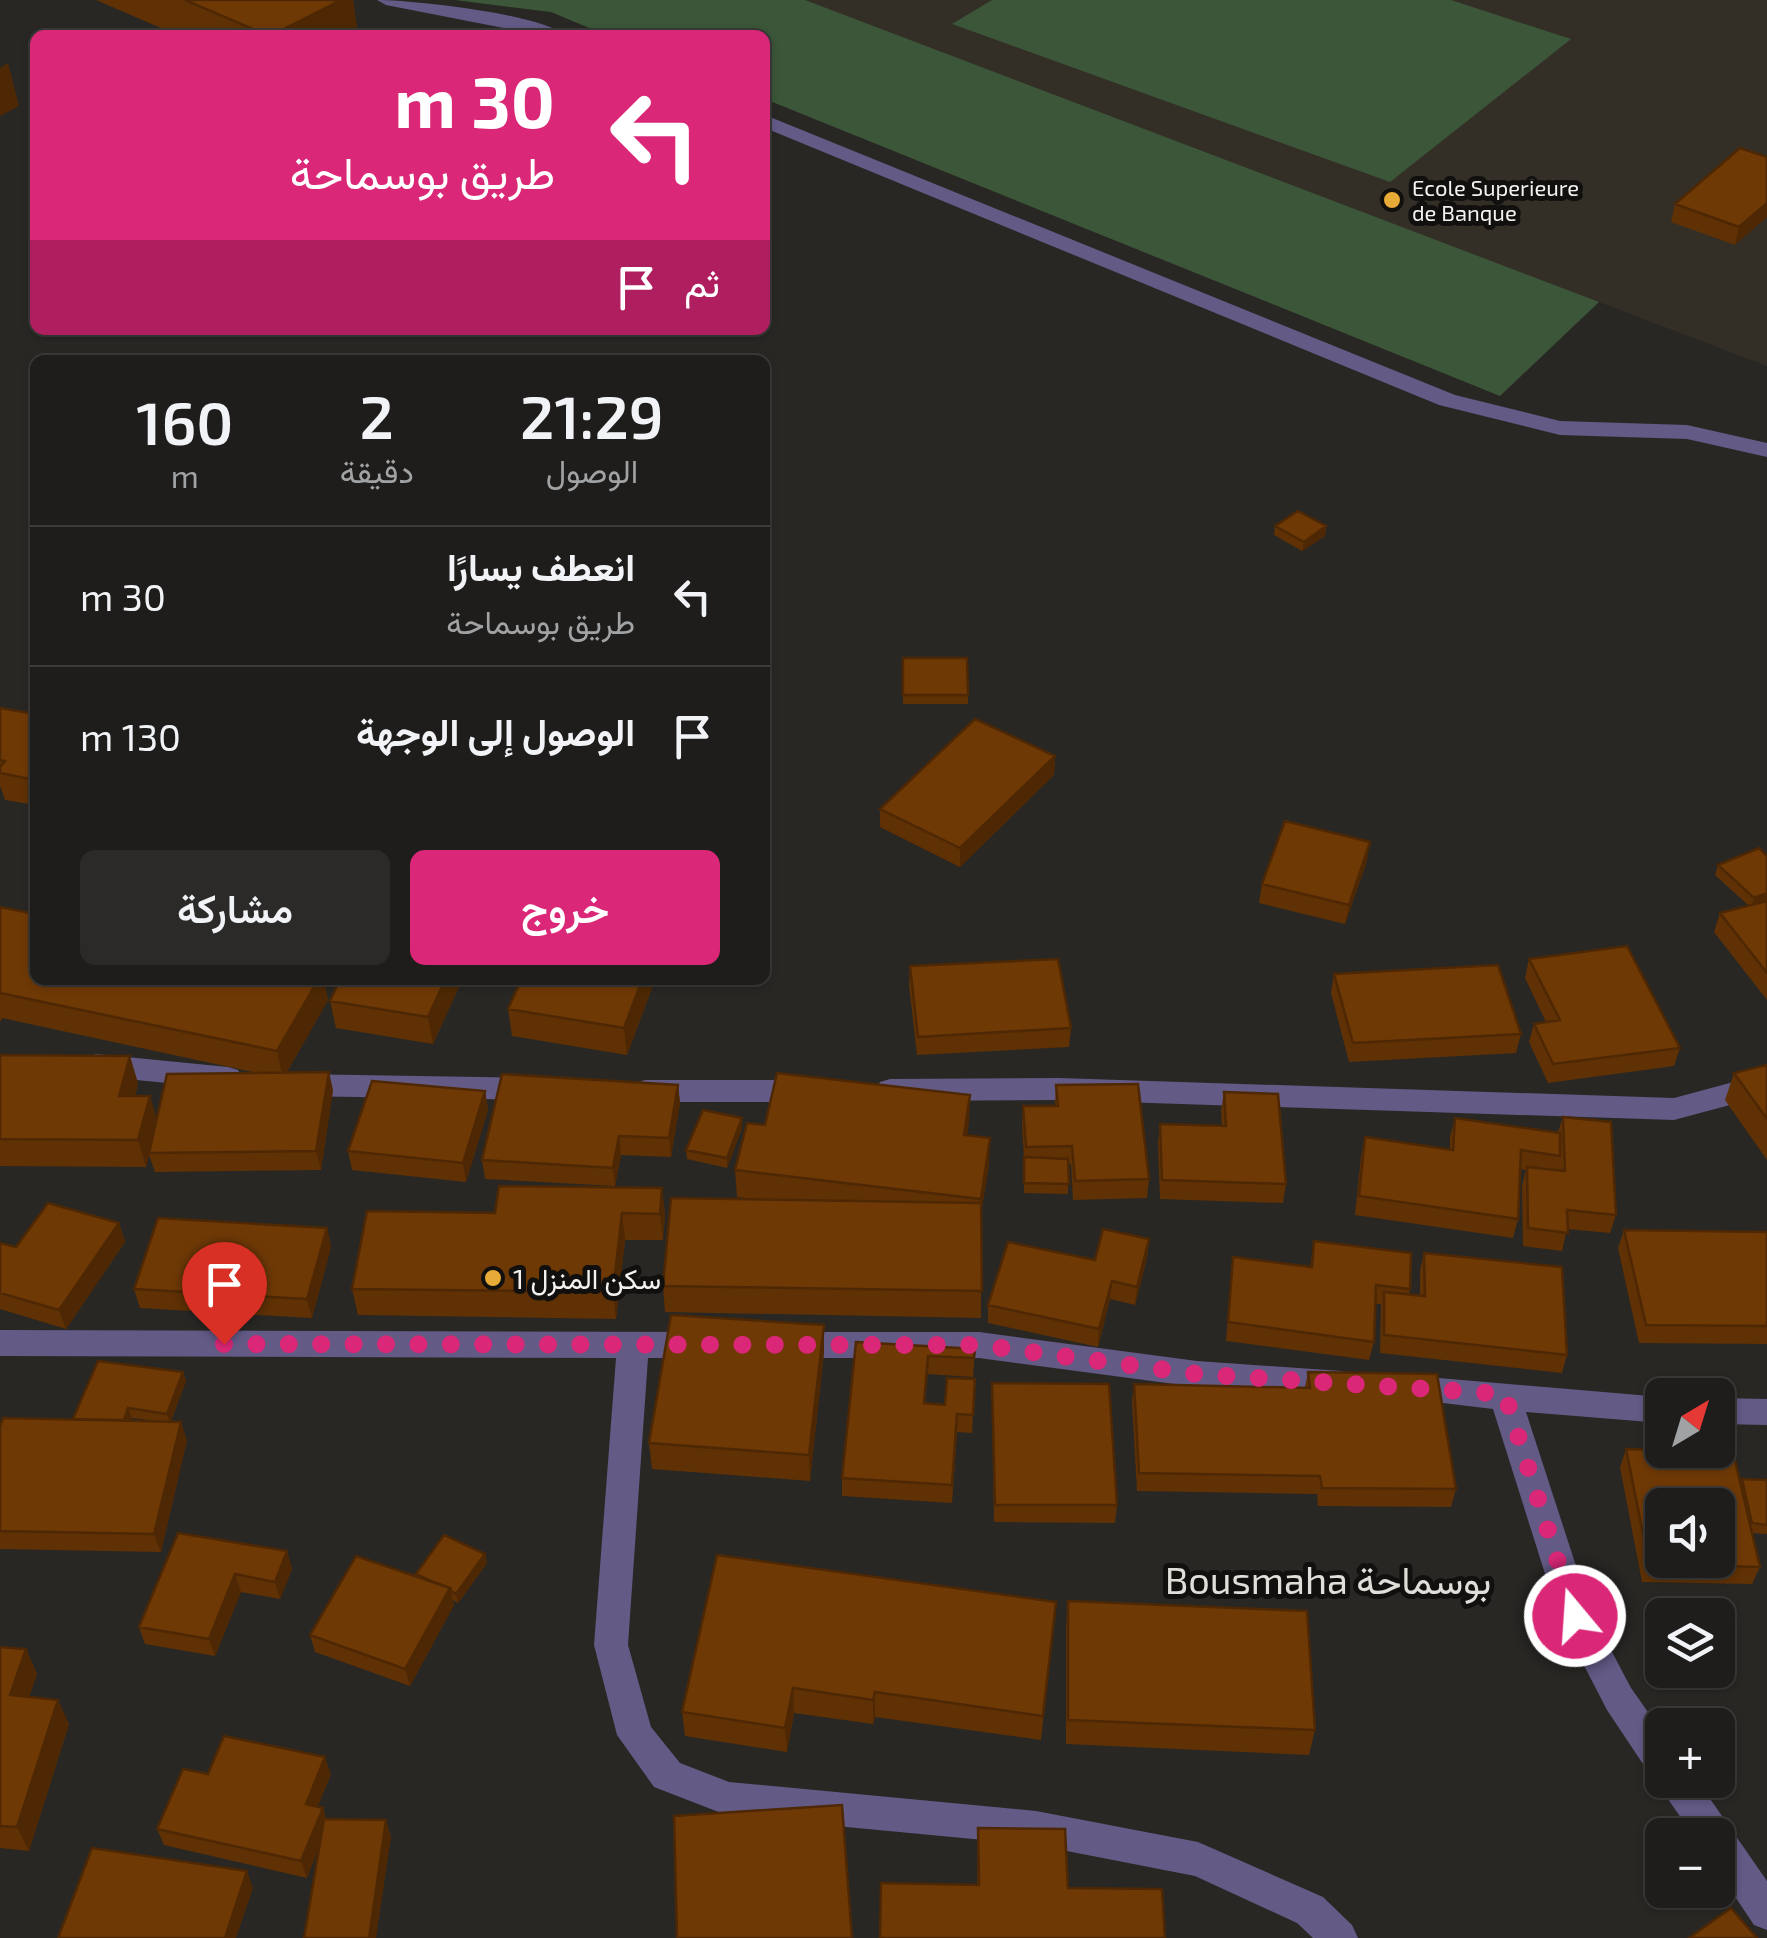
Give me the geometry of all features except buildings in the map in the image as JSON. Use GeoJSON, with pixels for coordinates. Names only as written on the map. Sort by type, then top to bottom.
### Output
{"type":"FeatureCollection","features":[{"type":"Feature","properties":{"kind":"street"},"geometry":{"type":"LineString","coordinates":[[386,0],[532,30]]}},
{"type":"Feature","properties":{"kind":"street"},"geometry":{"type":"LineString","coordinates":[[770,123],[1447,400],[1560,428],[1687,432],[1767,450]]}},
{"type":"Feature","properties":{"kind":"street"},"geometry":{"type":"LineString","coordinates":[[74,1064],[130,1066],[284,1085],[574,1090]]}},
{"type":"Feature","properties":{"kind":"street"},"geometry":{"type":"LineString","coordinates":[[612,1090],[1059,1089],[1674,1109],[1767,1084]]}},
{"type":"Feature","properties":{"kind":"street"},"geometry":{"type":"LineString","coordinates":[[0,1343],[979,1345],[1197,1374],[1505,1394],[1645,1408]]}},
{"type":"Feature","properties":{"kind":"street"},"geometry":{"type":"LineString","coordinates":[[634,1345],[611,1645],[635,1735],[668,1775],[729,1799],[1036,1828],[1198,1858],[1310,1910],[1339,1938]]}},
{"type":"Feature","properties":{"kind":"street"},"geometry":{"type":"LineString","coordinates":[[1505,1394],[1575,1616],[1619,1699],[1645,1736]]}},
{"type":"Feature","properties":{"kind":"street"},"geometry":{"type":"LineString","coordinates":[[1735,1411],[1767,1412]]}},
{"type":"Feature","properties":{"kind":"street"},"geometry":{"type":"LineString","coordinates":[[1735,1866],[1767,1912]]}},
{"type":"Feature","properties":{"kind":"shaded area","name":"Ecole Superieure de Banque"},"geometry":{"type":"Polygon","coordinates":[[[455,0],[1767,0],[1767,366],[1599,302],[1500,396],[770,101],[770,30],[594,30],[551,12],[455,0]]]}},
{"type":"Feature","properties":{"kind":"green space"},"geometry":{"type":"Polygon","coordinates":[[[455,0],[805,0],[1599,302],[1500,396],[770,101],[770,30],[594,30],[551,12],[455,0]]]}},
{"type":"Feature","properties":{"kind":"green space"},"geometry":{"type":"Polygon","coordinates":[[[992,0],[1451,0],[1571,39],[1390,182],[952,24],[992,0]]]}},
{"type":"Feature","properties":{"kind":"place","name":"Ecole Superieure de Banque"},"geometry":{"type":"Point","coordinates":[1392,200]}},
{"type":"Feature","properties":{"kind":"place","name":"سكن المنزل 1"},"geometry":{"type":"Point","coordinates":[493,1278]}},
{"type":"Feature","properties":{"kind":"district","name":"Bousmaha بوسماحة"},"geometry":{"type":"Point","coordinates":[1328,1579]}},
{"type":"Feature","properties":{"kind":"route"},"geometry":{"type":"LineString","coordinates":[[224,1344],[979,1345],[1197,1374],[1505,1394],[1575,1616]]}}]}
